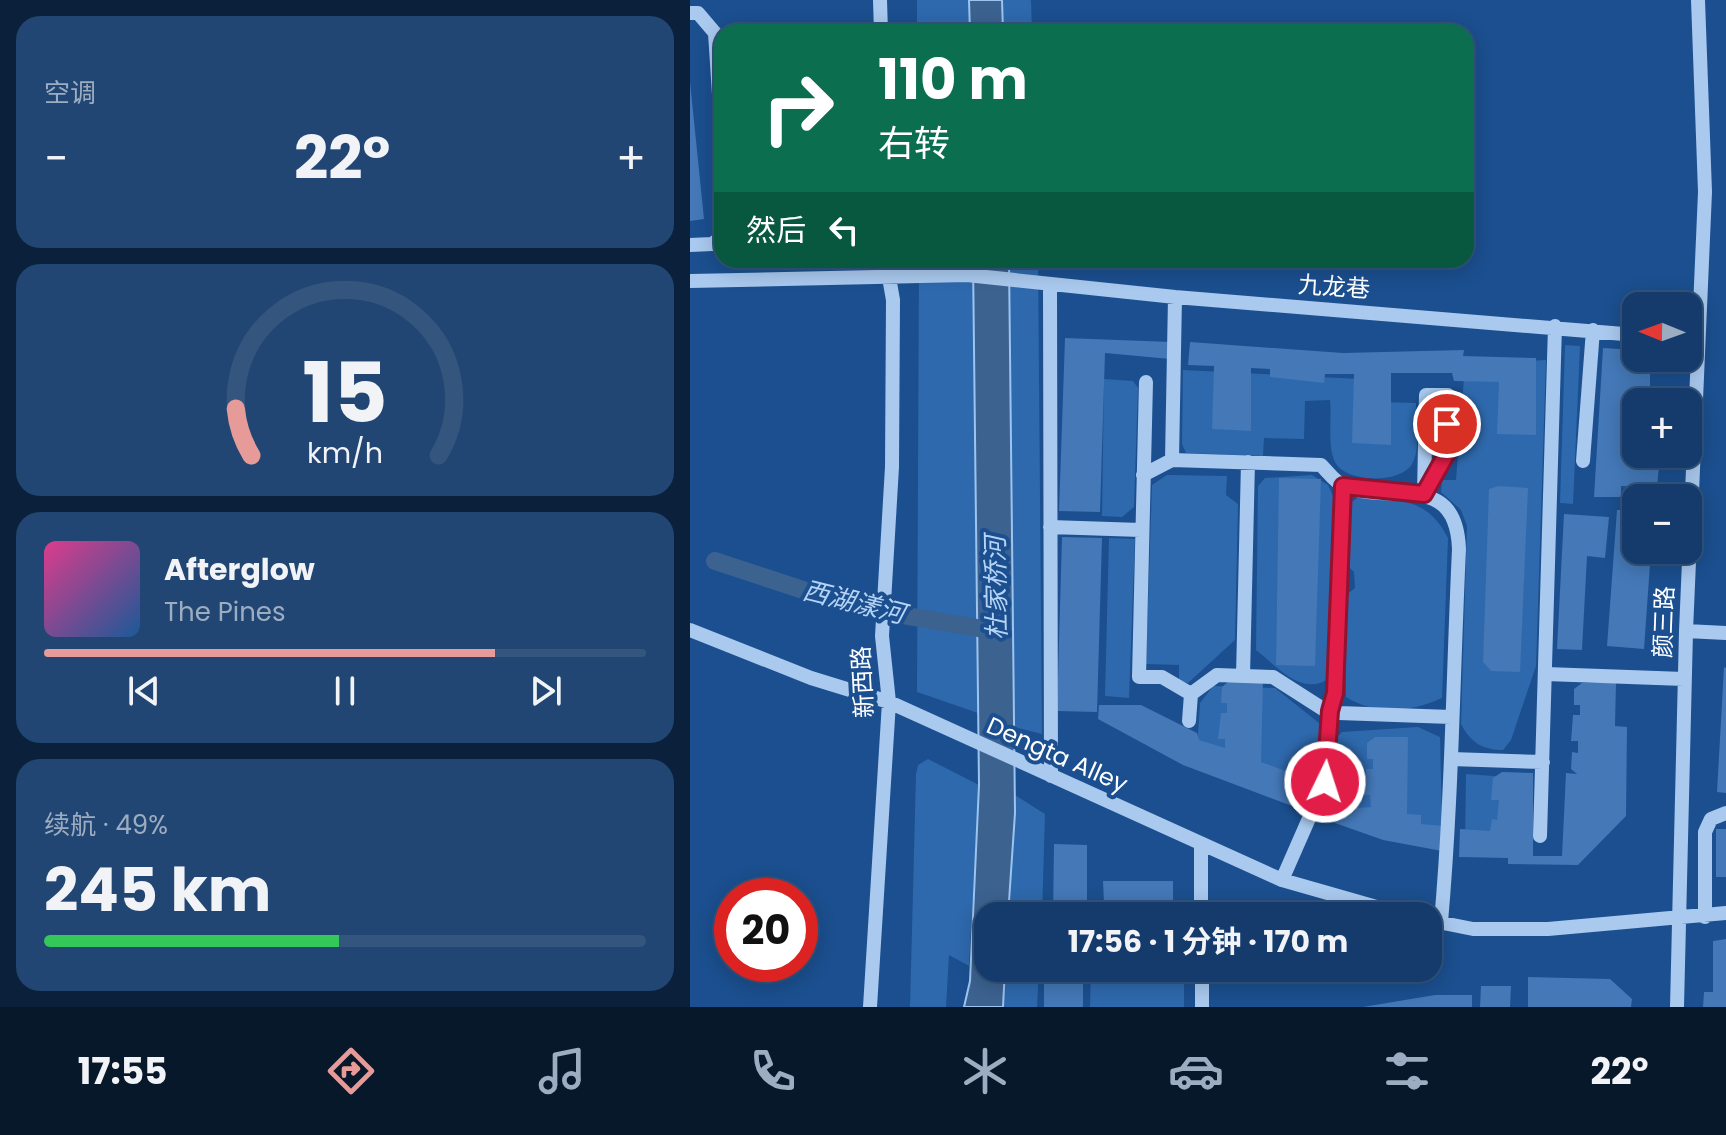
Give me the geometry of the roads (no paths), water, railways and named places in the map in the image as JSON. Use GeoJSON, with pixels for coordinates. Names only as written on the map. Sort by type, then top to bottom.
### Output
{"type":"FeatureCollection","features":[{"type":"Feature","properties":{"kind":"street"},"geometry":{"type":"LineString","coordinates":[[880,0],[881,24]]}},
{"type":"Feature","properties":{"kind":"street","name":"颜三路"},"geometry":{"type":"LineString","coordinates":[[1697,292],[1705,192],[1698,0]]}},
{"type":"Feature","properties":{"kind":"street"},"geometry":{"type":"LineString","coordinates":[[690,13],[698,13],[714,32]]}},
{"type":"Feature","properties":{"kind":"street"},"geometry":{"type":"LineString","coordinates":[[690,245],[714,243]]}},
{"type":"Feature","properties":{"kind":"street","name":"九龙巷"},"geometry":{"type":"LineString","coordinates":[[690,281],[886,268],[1050,286],[1622,333]]}},
{"type":"Feature","properties":{"kind":"street","name":"新西路"},"geometry":{"type":"LineString","coordinates":[[870,1007],[889,702],[882,636],[892,467],[893,300],[886,268]]}},
{"type":"Feature","properties":{"kind":"street"},"geometry":{"type":"LineString","coordinates":[[1050,286],[1051,776]]}},
{"type":"Feature","properties":{"kind":"street"},"geometry":{"type":"LineString","coordinates":[[1172,460],[1175,297]]}},
{"type":"Feature","properties":{"kind":"street"},"geometry":{"type":"LineString","coordinates":[[1540,836],[1555,326]]}},
{"type":"Feature","properties":{"kind":"street"},"geometry":{"type":"LineString","coordinates":[[1583,461],[1593,330]]}},
{"type":"Feature","properties":{"kind":"street","name":"颜三路"},"geometry":{"type":"LineString","coordinates":[[1677,1007],[1692,372]]}},
{"type":"Feature","properties":{"kind":"street"},"geometry":{"type":"LineString","coordinates":[[1146,382],[1139,677],[1162,677],[1191,694]]}},
{"type":"Feature","properties":{"kind":"street"},"geometry":{"type":"LineString","coordinates":[[1426,395],[1448,395],[1447,453],[1424,494],[1426,395]]}},
{"type":"Feature","properties":{"kind":"street"},"geometry":{"type":"LineString","coordinates":[[1145,415],[1173,416]]}},
{"type":"Feature","properties":{"kind":"street"},"geometry":{"type":"LineString","coordinates":[[1143,475],[1172,460],[1321,465],[1343,486],[1424,494],[1442,506],[1455,521],[1459,534],[1451,717],[1451,811],[1437,902]]}},
{"type":"Feature","properties":{"kind":"street"},"geometry":{"type":"LineString","coordinates":[[1243,676],[1248,462]]}},
{"type":"Feature","properties":{"kind":"street"},"geometry":{"type":"LineString","coordinates":[[1282,880],[1325,782],[1330,711],[1335,693],[1343,486]]}},
{"type":"Feature","properties":{"kind":"street"},"geometry":{"type":"LineString","coordinates":[[1050,527],[1141,530]]}},
{"type":"Feature","properties":{"kind":"street","name":"Dengta Alley"},"geometry":{"type":"LineString","coordinates":[[690,630],[811,678],[889,702],[1282,880],[1359,902]]}},
{"type":"Feature","properties":{"kind":"street"},"geometry":{"type":"LineString","coordinates":[[1686,631],[1726,633]]}},
{"type":"Feature","properties":{"kind":"street"},"geometry":{"type":"LineString","coordinates":[[1546,674],[1684,679]]}},
{"type":"Feature","properties":{"kind":"street"},"geometry":{"type":"LineString","coordinates":[[1189,721],[1191,694],[1217,675],[1273,677],[1330,711],[1451,717]]}},
{"type":"Feature","properties":{"kind":"street"},"geometry":{"type":"LineString","coordinates":[[1451,759],[1543,762]]}},
{"type":"Feature","properties":{"kind":"street"},"geometry":{"type":"LineString","coordinates":[[1705,917],[1705,832],[1711,819],[1726,813]]}},
{"type":"Feature","properties":{"kind":"street"},"geometry":{"type":"LineString","coordinates":[[1201,844],[1201,902]]}},
{"type":"Feature","properties":{"kind":"street"},"geometry":{"type":"LineString","coordinates":[[1442,923],[1473,929],[1548,929],[1726,913]]}},
{"type":"Feature","properties":{"kind":"street"},"geometry":{"type":"LineString","coordinates":[[1202,982],[1202,1007]]}},
{"type":"Feature","properties":{"kind":"water"},"geometry":{"type":"Polygon","coordinates":[[[969,0],[1002,0],[1003,24],[970,24],[969,0]]]}},
{"type":"Feature","properties":{"kind":"water","name":"杜家桥河"},"geometry":{"type":"Polygon","coordinates":[[[973,268],[1009,268],[1015,813],[1009,902],[974,902],[974,982],[1004,982],[1003,1007],[964,1007],[970,981],[979,785],[973,268]]]}},
{"type":"Feature","properties":{"kind":"waterway","name":"西湖漾河"},"geometry":{"type":"LineString","coordinates":[[715,561],[855,607],[995,631]]}}]}
